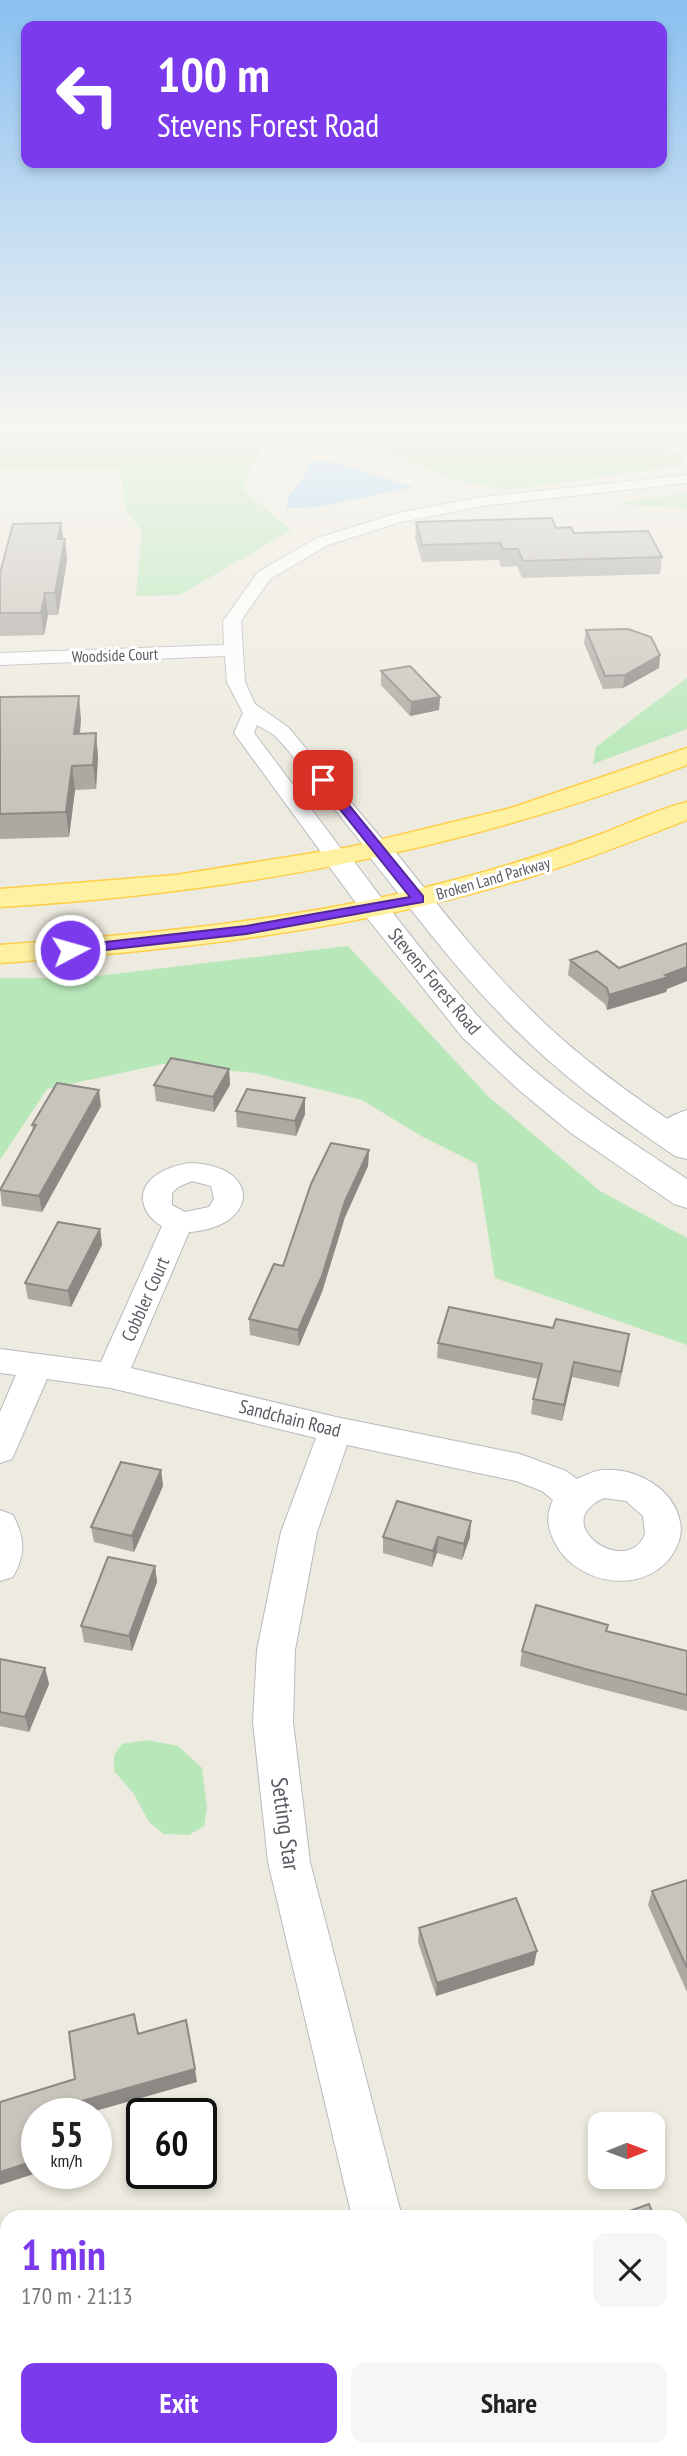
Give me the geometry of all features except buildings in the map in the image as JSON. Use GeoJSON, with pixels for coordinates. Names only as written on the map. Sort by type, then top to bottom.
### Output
{"type":"FeatureCollection","features":[{"type":"Feature","properties":{"kind":"main road"},"geometry":{"type":"LineString","coordinates":[[0,898],[153,886],[379,850],[607,788],[687,756]]}},
{"type":"Feature","properties":{"kind":"main road","name":"Broken Land Parkway"},"geometry":{"type":"LineString","coordinates":[[0,954],[246,930],[419,899],[513,875],[581,853],[687,810]]}},
{"type":"Feature","properties":{"kind":"street","name":"Stevens Forest Road"},"geometry":{"type":"LineString","coordinates":[[322,542],[295,554],[257,583],[240,604],[234,618],[229,650],[236,683],[252,714],[278,729],[475,969],[520,1017],[577,1069],[680,1133]]}},
{"type":"Feature","properties":{"kind":"street","name":"Woodside Court"},"geometry":{"type":"LineString","coordinates":[[0,659],[229,650]]}},
{"type":"Feature","properties":{"kind":"street","name":"Stevens Forest Road"},"geometry":{"type":"LineString","coordinates":[[252,714],[244,733],[374,908],[474,1031],[532,1084],[583,1125],[687,1196]]}},
{"type":"Feature","properties":{"kind":"street","name":"Cobbler Court"},"geometry":{"type":"LineString","coordinates":[[111,1376],[179,1222]]}},
{"type":"Feature","properties":{"kind":"street","name":"Sandchain Road"},"geometry":{"type":"LineString","coordinates":[[0,1361],[111,1376],[336,1430],[520,1468],[554,1481],[574,1497]]}},
{"type":"Feature","properties":{"kind":"street"},"geometry":{"type":"LineString","coordinates":[[0,1450],[37,1365]]}},
{"type":"Feature","properties":{"kind":"street","name":"Setting Star"},"geometry":{"type":"LineString","coordinates":[[336,1430],[299,1532],[276,1650],[273,1722],[289,1862],[375,2210]]}},
{"type":"Feature","properties":{"kind":"street"},"geometry":{"type":"LineString","coordinates":[[0,1525],[7,1540],[5,1558],[0,1566]]}},
{"type":"Feature","properties":{"kind":"green space"},"geometry":{"type":"Polygon","coordinates":[[[141,542],[271,542],[180,595],[136,596],[141,542]]]}},
{"type":"Feature","properties":{"kind":"green space"},"geometry":{"type":"Polygon","coordinates":[[[687,678],[687,729],[593,764],[596,747],[687,678]]]}},
{"type":"Feature","properties":{"kind":"green space"},"geometry":{"type":"Polygon","coordinates":[[[348,946],[489,1097],[600,1191],[687,1238],[687,1345],[495,1278],[477,1164],[423,1137],[362,1100],[255,1073],[163,1064],[47,1089],[0,1160],[0,978],[80,978],[348,946]]]}},
{"type":"Feature","properties":{"kind":"green space"},"geometry":{"type":"Polygon","coordinates":[[[147,1740],[178,1746],[202,1768],[207,1808],[204,1826],[189,1835],[164,1834],[149,1822],[134,1794],[114,1771],[114,1755],[122,1744],[147,1740]]]}},
{"type":"Feature","properties":{"kind":"route"},"geometry":{"type":"LineString","coordinates":[[70,950],[246,930],[419,899],[323,780]]}}]}
